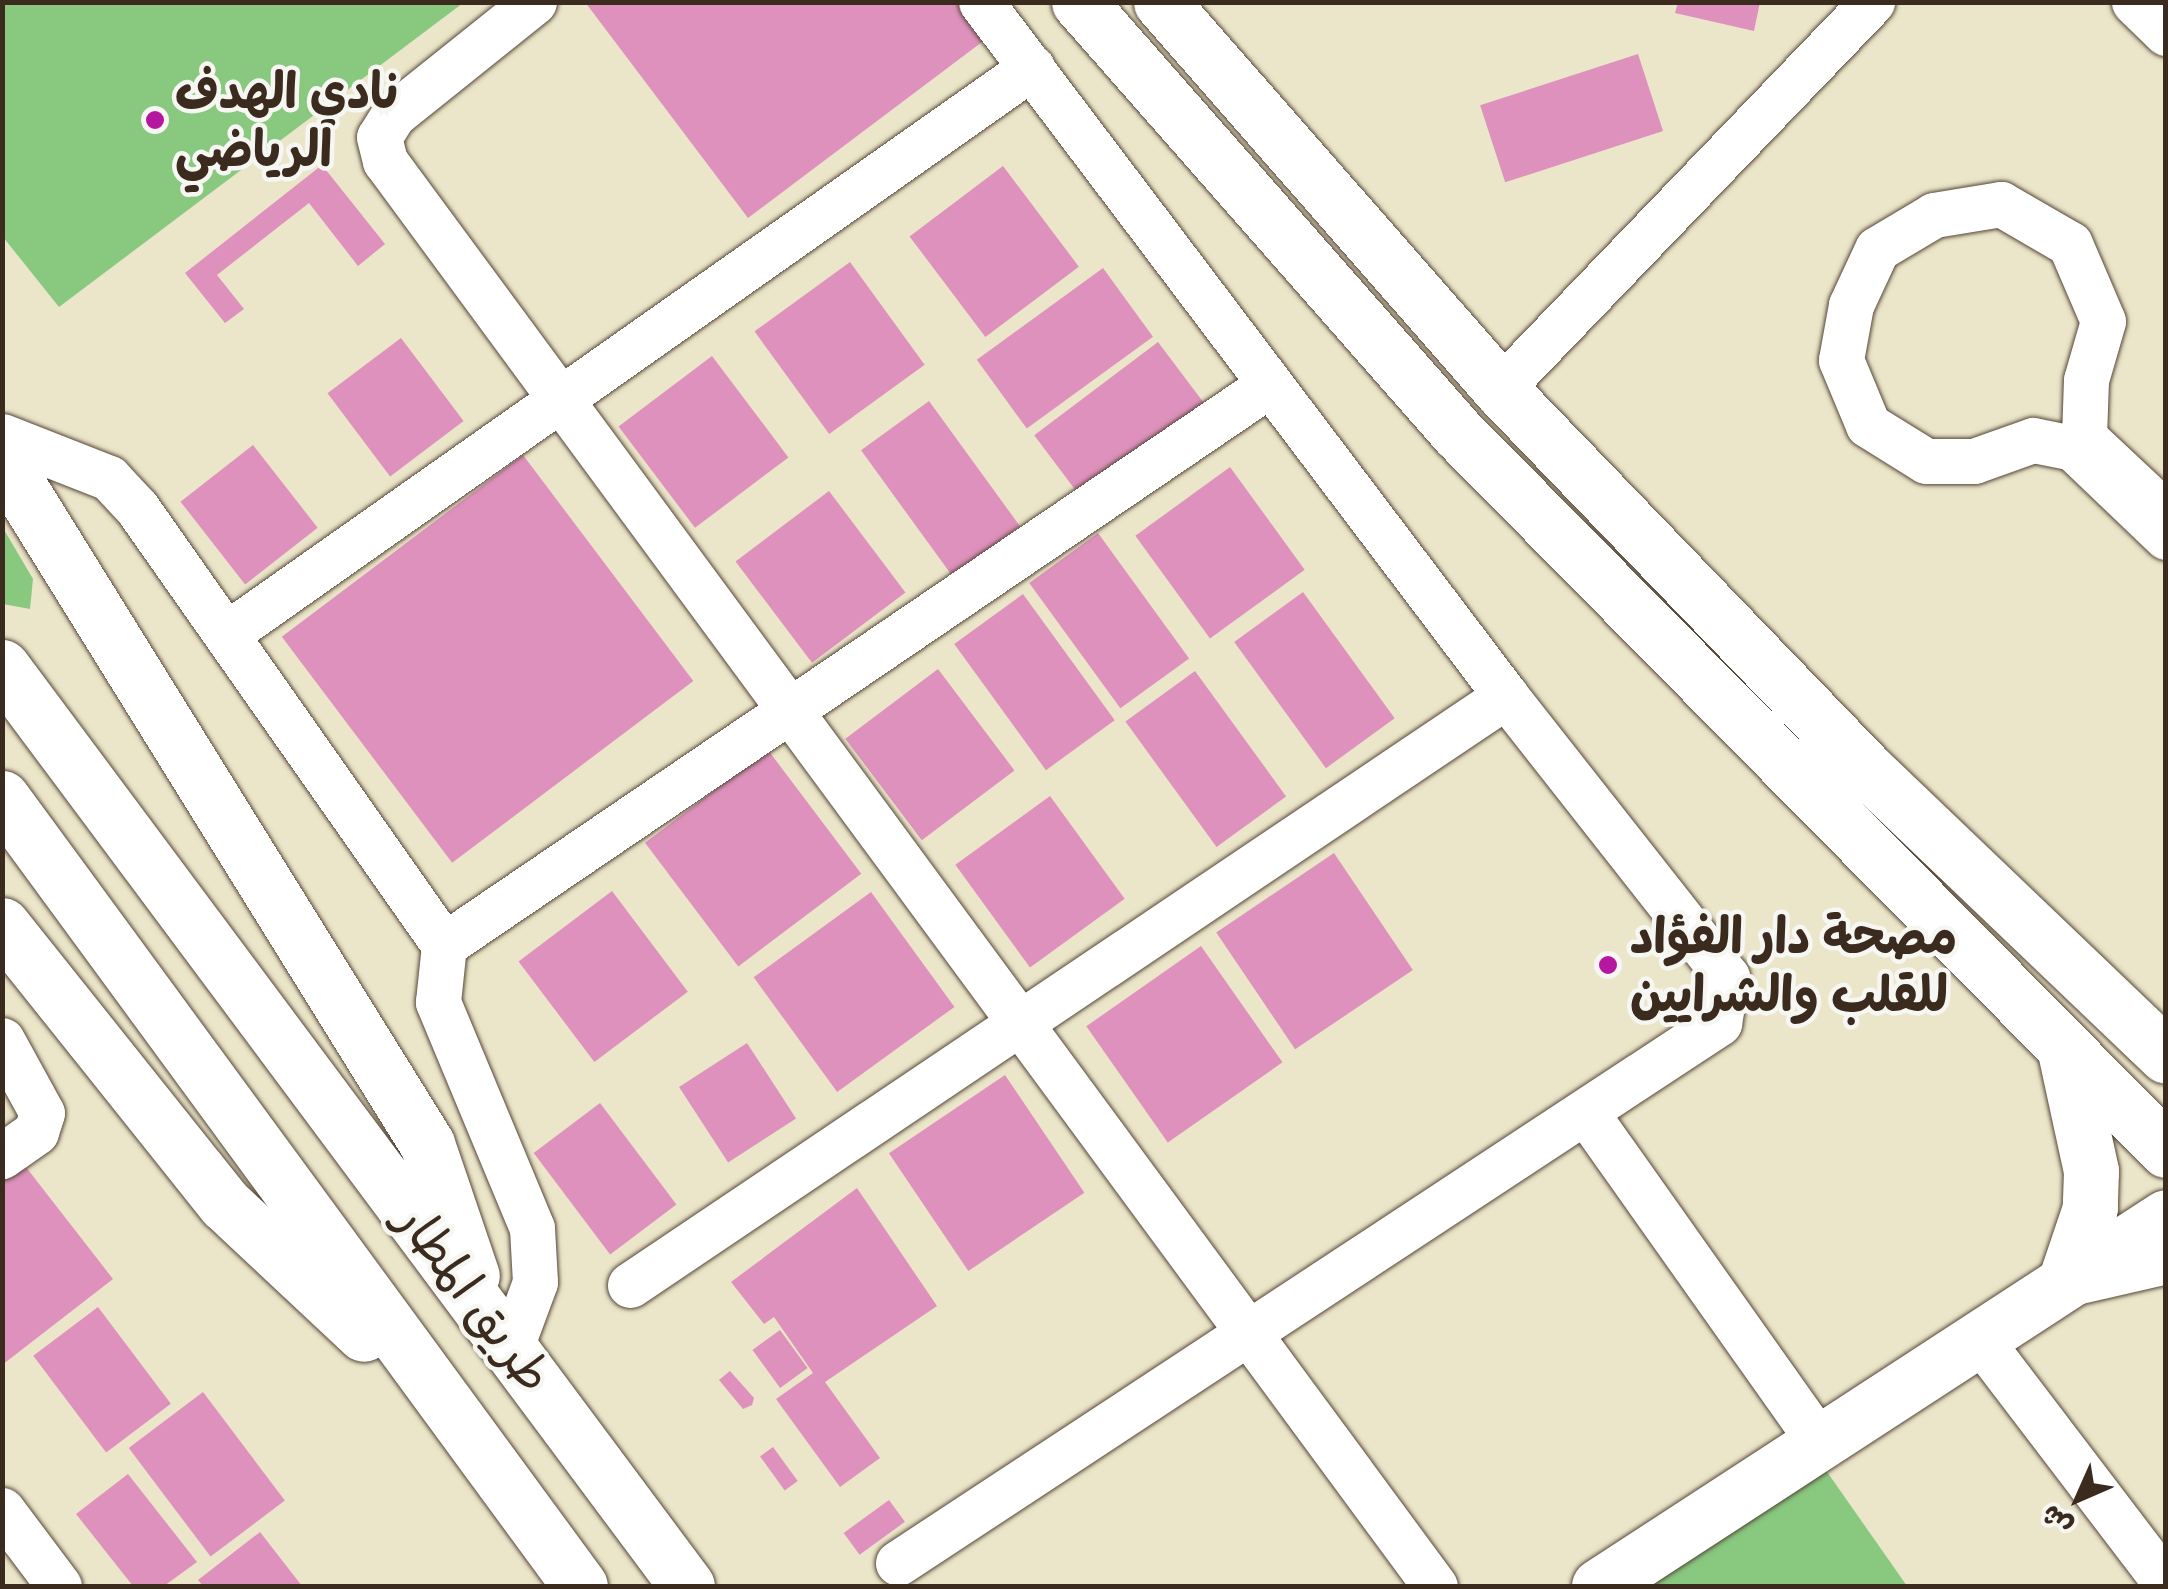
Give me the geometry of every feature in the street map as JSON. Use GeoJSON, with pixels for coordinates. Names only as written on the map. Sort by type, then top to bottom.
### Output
{"type":"FeatureCollection","features":[{"type":"Feature","properties":{"kind":"main road"},"geometry":{"type":"LineString","coordinates":[[1079,2],[1456,432],[2066,1056],[2166,1150]]}},
{"type":"Feature","properties":{"kind":"main road"},"geometry":{"type":"LineString","coordinates":[[1160,2],[1500,389],[1868,770],[2163,1052]]}},
{"type":"Feature","properties":{"kind":"main road"},"geometry":{"type":"LineString","coordinates":[[2,459],[427,1144],[459,1220],[477,1298]]}},
{"type":"Feature","properties":{"kind":"main road","name":"طريق المطار"},"geometry":{"type":"LineString","coordinates":[[2,667],[257,1012],[477,1298],[687,1586]]}},
{"type":"Feature","properties":{"kind":"main road","name":"طريق المطار"},"geometry":{"type":"LineString","coordinates":[[2,798],[193,1058],[424,1384],[580,1586]]}},
{"type":"Feature","properties":{"kind":"main road"},"geometry":{"type":"LineString","coordinates":[[2,925],[262,1244],[424,1384]]}},
{"type":"Feature","properties":{"kind":"main road"},"geometry":{"type":"LineString","coordinates":[[2066,1056],[2091,1171],[2090,1208],[2066,1279]]}},
{"type":"Feature","properties":{"kind":"main road"},"geometry":{"type":"LineString","coordinates":[[1599,1586],[2166,1217]]}},
{"type":"Feature","properties":{"kind":"main road"},"geometry":{"type":"LineString","coordinates":[[2066,1279],[2166,1256]]}},
{"type":"Feature","properties":{"kind":"street"},"geometry":{"type":"LineString","coordinates":[[534,2],[393,115],[379,137],[386,161],[561,392],[1435,1586]]}},
{"type":"Feature","properties":{"kind":"street"},"geometry":{"type":"LineString","coordinates":[[898,1563],[1589,1116],[1719,1022],[1726,977],[1506,696],[981,2]]}},
{"type":"Feature","properties":{"kind":"street"},"geometry":{"type":"LineString","coordinates":[[1500,389],[1872,2]]}},
{"type":"Feature","properties":{"kind":"street"},"geometry":{"type":"LineString","coordinates":[[2134,2],[2166,33]]}},
{"type":"Feature","properties":{"kind":"street"},"geometry":{"type":"LineString","coordinates":[[228,633],[561,392],[1032,68]]}},
{"type":"Feature","properties":{"kind":"street"},"geometry":{"type":"LineString","coordinates":[[2166,514],[2084,437],[2086,380],[2103,321],[2070,244],[2001,204],[1934,216],[1877,249],[1851,305],[1841,360],[1868,425],[1926,462],[1974,461],[2034,440],[2073,448],[2166,537]]}},
{"type":"Feature","properties":{"kind":"street"},"geometry":{"type":"LineString","coordinates":[[444,945],[790,706],[1269,385]]}},
{"type":"Feature","properties":{"kind":"street"},"geometry":{"type":"LineString","coordinates":[[2,436],[108,478],[228,633],[444,945],[438,1002],[532,1228],[534,1282],[511,1347]]}},
{"type":"Feature","properties":{"kind":"street"},"geometry":{"type":"LineString","coordinates":[[630,1285],[1506,696]]}},
{"type":"Feature","properties":{"kind":"street"},"geometry":{"type":"LineString","coordinates":[[2,1040],[42,1123],[2,1156]]}},
{"type":"Feature","properties":{"kind":"street"},"geometry":{"type":"LineString","coordinates":[[1589,1116],[1819,1442]]}},
{"type":"Feature","properties":{"kind":"street"},"geometry":{"type":"LineString","coordinates":[[1978,1337],[2166,1584]]}},
{"type":"Feature","properties":{"kind":"street"},"geometry":{"type":"LineString","coordinates":[[2,1510],[59,1586]]}},
{"type":"Feature","properties":{"kind":"green space","name":"نادي الهدف الرياضي"},"geometry":{"type":"Polygon","coordinates":[[[2,3],[463,3],[59,307],[3,237],[2,3]]]}},
{"type":"Feature","properties":{"kind":"green space"},"geometry":{"type":"Polygon","coordinates":[[[3,528],[33,579],[30,609],[3,604],[3,528]]]}},
{"type":"Feature","properties":{"kind":"green space"},"geometry":{"type":"Polygon","coordinates":[[[1818,1459],[1907,1586],[1621,1586],[1818,1459]]]}},
{"type":"Feature","properties":{"kind":"building"},"geometry":{"type":"Polygon","coordinates":[[[585,2],[964,2],[990,36],[748,218],[585,2]]]}},
{"type":"Feature","properties":{"kind":"building"},"geometry":{"type":"Polygon","coordinates":[[[1678,2],[1760,2],[1754,31],[1675,13],[1678,2]]]}},
{"type":"Feature","properties":{"kind":"building"},"geometry":{"type":"Polygon","coordinates":[[[1638,54],[1663,131],[1505,182],[1480,105],[1638,54]]]}},
{"type":"Feature","properties":{"kind":"building"},"geometry":{"type":"Polygon","coordinates":[[[322,165],[385,244],[358,266],[309,203],[217,275],[244,309],[225,323],[185,273],[322,165]]]}},
{"type":"Feature","properties":{"kind":"building"},"geometry":{"type":"Polygon","coordinates":[[[1003,166],[1079,267],[985,337],[910,236],[1003,166]]]}},
{"type":"Feature","properties":{"kind":"building"},"geometry":{"type":"Polygon","coordinates":[[[850,262],[925,365],[829,434],[755,331],[850,262]]]}},
{"type":"Feature","properties":{"kind":"building"},"geometry":{"type":"Polygon","coordinates":[[[1103,268],[1153,337],[1027,428],[977,360],[1103,268]]]}},
{"type":"Feature","properties":{"kind":"building"},"geometry":{"type":"Polygon","coordinates":[[[401,338],[464,421],[390,476],[328,393],[401,338]]]}},
{"type":"Feature","properties":{"kind":"building"},"geometry":{"type":"Polygon","coordinates":[[[1158,342],[1209,410],[1085,503],[1034,435],[1158,342]]]}},
{"type":"Feature","properties":{"kind":"building"},"geometry":{"type":"Polygon","coordinates":[[[712,356],[788,457],[695,528],[619,426],[712,356]]]}},
{"type":"Feature","properties":{"kind":"building"},"geometry":{"type":"Polygon","coordinates":[[[929,401],[1020,526],[952,576],[861,450],[929,401]]]}},
{"type":"Feature","properties":{"kind":"building"},"geometry":{"type":"Polygon","coordinates":[[[253,445],[318,528],[245,584],[181,502],[253,445]]]}},
{"type":"Feature","properties":{"kind":"building"},"geometry":{"type":"Polygon","coordinates":[[[523,455],[693,681],[452,863],[282,637],[523,455]]]}},
{"type":"Feature","properties":{"kind":"building"},"geometry":{"type":"Polygon","coordinates":[[[1230,467],[1305,570],[1210,639],[1135,536],[1230,467]]]}},
{"type":"Feature","properties":{"kind":"building"},"geometry":{"type":"Polygon","coordinates":[[[829,491],[905,592],[812,663],[736,561],[829,491]]]}},
{"type":"Feature","properties":{"kind":"building"},"geometry":{"type":"Polygon","coordinates":[[[1098,533],[1189,658],[1120,708],[1029,583],[1098,533]]]}},
{"type":"Feature","properties":{"kind":"building"},"geometry":{"type":"Polygon","coordinates":[[[1303,592],[1395,718],[1326,768],[1234,642],[1303,592]]]}},
{"type":"Feature","properties":{"kind":"building"},"geometry":{"type":"Polygon","coordinates":[[[1023,594],[1115,720],[1046,770],[954,644],[1023,594]]]}},
{"type":"Feature","properties":{"kind":"building"},"geometry":{"type":"Polygon","coordinates":[[[938,669],[1014,770],[922,840],[845,739],[938,669]]]}},
{"type":"Feature","properties":{"kind":"building"},"geometry":{"type":"Polygon","coordinates":[[[1195,671],[1286,796],[1217,847],[1125,722],[1195,671]]]}},
{"type":"Feature","properties":{"kind":"building"},"geometry":{"type":"Polygon","coordinates":[[[768,750],[861,874],[738,966],[645,843],[768,750]]]}},
{"type":"Feature","properties":{"kind":"building"},"geometry":{"type":"Polygon","coordinates":[[[1050,796],[1125,899],[1030,968],[955,865],[1050,796]]]}},
{"type":"Feature","properties":{"kind":"building"},"geometry":{"type":"Polygon","coordinates":[[[1334,853],[1413,970],[1295,1049],[1216,932],[1334,853]]]}},
{"type":"Feature","properties":{"kind":"building"},"geometry":{"type":"Polygon","coordinates":[[[612,891],[688,992],[594,1062],[519,961],[612,891]]]}},
{"type":"Feature","properties":{"kind":"building"},"geometry":{"type":"Polygon","coordinates":[[[871,892],[954,1007],[837,1092],[754,977],[871,892]]]}},
{"type":"Feature","properties":{"kind":"building"},"geometry":{"type":"Polygon","coordinates":[[[1201,946],[1282,1062],[1168,1143],[1086,1026],[1201,946]]]}},
{"type":"Feature","properties":{"kind":"building"},"geometry":{"type":"Polygon","coordinates":[[[747,1043],[796,1118],[728,1163],[679,1087],[747,1043]]]}},
{"type":"Feature","properties":{"kind":"building"},"geometry":{"type":"Polygon","coordinates":[[[1005,1075],[1084,1193],[968,1271],[889,1153],[1005,1075]]]}},
{"type":"Feature","properties":{"kind":"building"},"geometry":{"type":"Polygon","coordinates":[[[600,1103],[676,1204],[610,1254],[534,1153],[600,1103]]]}},
{"type":"Feature","properties":{"kind":"building"},"geometry":{"type":"Polygon","coordinates":[[[22,1162],[113,1279],[2,1365],[2,1178],[22,1162]]]}},
{"type":"Feature","properties":{"kind":"building"},"geometry":{"type":"Polygon","coordinates":[[[857,1188],[937,1306],[825,1382],[880,1458],[840,1487],[776,1399],[813,1373],[774,1317],[764,1324],[731,1282],[857,1188]]]}},
{"type":"Feature","properties":{"kind":"building"},"geometry":{"type":"Polygon","coordinates":[[[98,1307],[171,1404],[106,1452],[33,1356],[98,1307]]]}},
{"type":"Feature","properties":{"kind":"building"},"geometry":{"type":"Polygon","coordinates":[[[780,1330],[808,1368],[780,1388],[752,1350],[780,1330]]]}},
{"type":"Feature","properties":{"kind":"building"},"geometry":{"type":"Polygon","coordinates":[[[730,1371],[754,1398],[752,1405],[743,1409],[719,1380],[730,1371]]]}},
{"type":"Feature","properties":{"kind":"building"},"geometry":{"type":"Polygon","coordinates":[[[203,1392],[285,1501],[211,1557],[129,1448],[203,1392]]]}},
{"type":"Feature","properties":{"kind":"building"},"geometry":{"type":"Polygon","coordinates":[[[773,1447],[798,1481],[785,1490],[760,1456],[773,1447]]]}},
{"type":"Feature","properties":{"kind":"building"},"geometry":{"type":"Polygon","coordinates":[[[128,1474],[197,1562],[164,1586],[133,1586],[76,1514],[128,1474]]]}},
{"type":"Feature","properties":{"kind":"building"},"geometry":{"type":"Polygon","coordinates":[[[889,1500],[905,1522],[860,1555],[844,1533],[889,1500]]]}},
{"type":"Feature","properties":{"kind":"building"},"geometry":{"type":"Polygon","coordinates":[[[260,1532],[302,1586],[203,1586],[198,1580],[260,1532]]]}},
{"type":"Feature","properties":{"kind":"place","name":"نادي الهدف الرياضي"},"geometry":{"type":"Point","coordinates":[155,120]}},
{"type":"Feature","properties":{"kind":"place","name":"مصحة دار الفؤاد للقلب والشرايين"},"geometry":{"type":"Point","coordinates":[1608,965]}}]}
